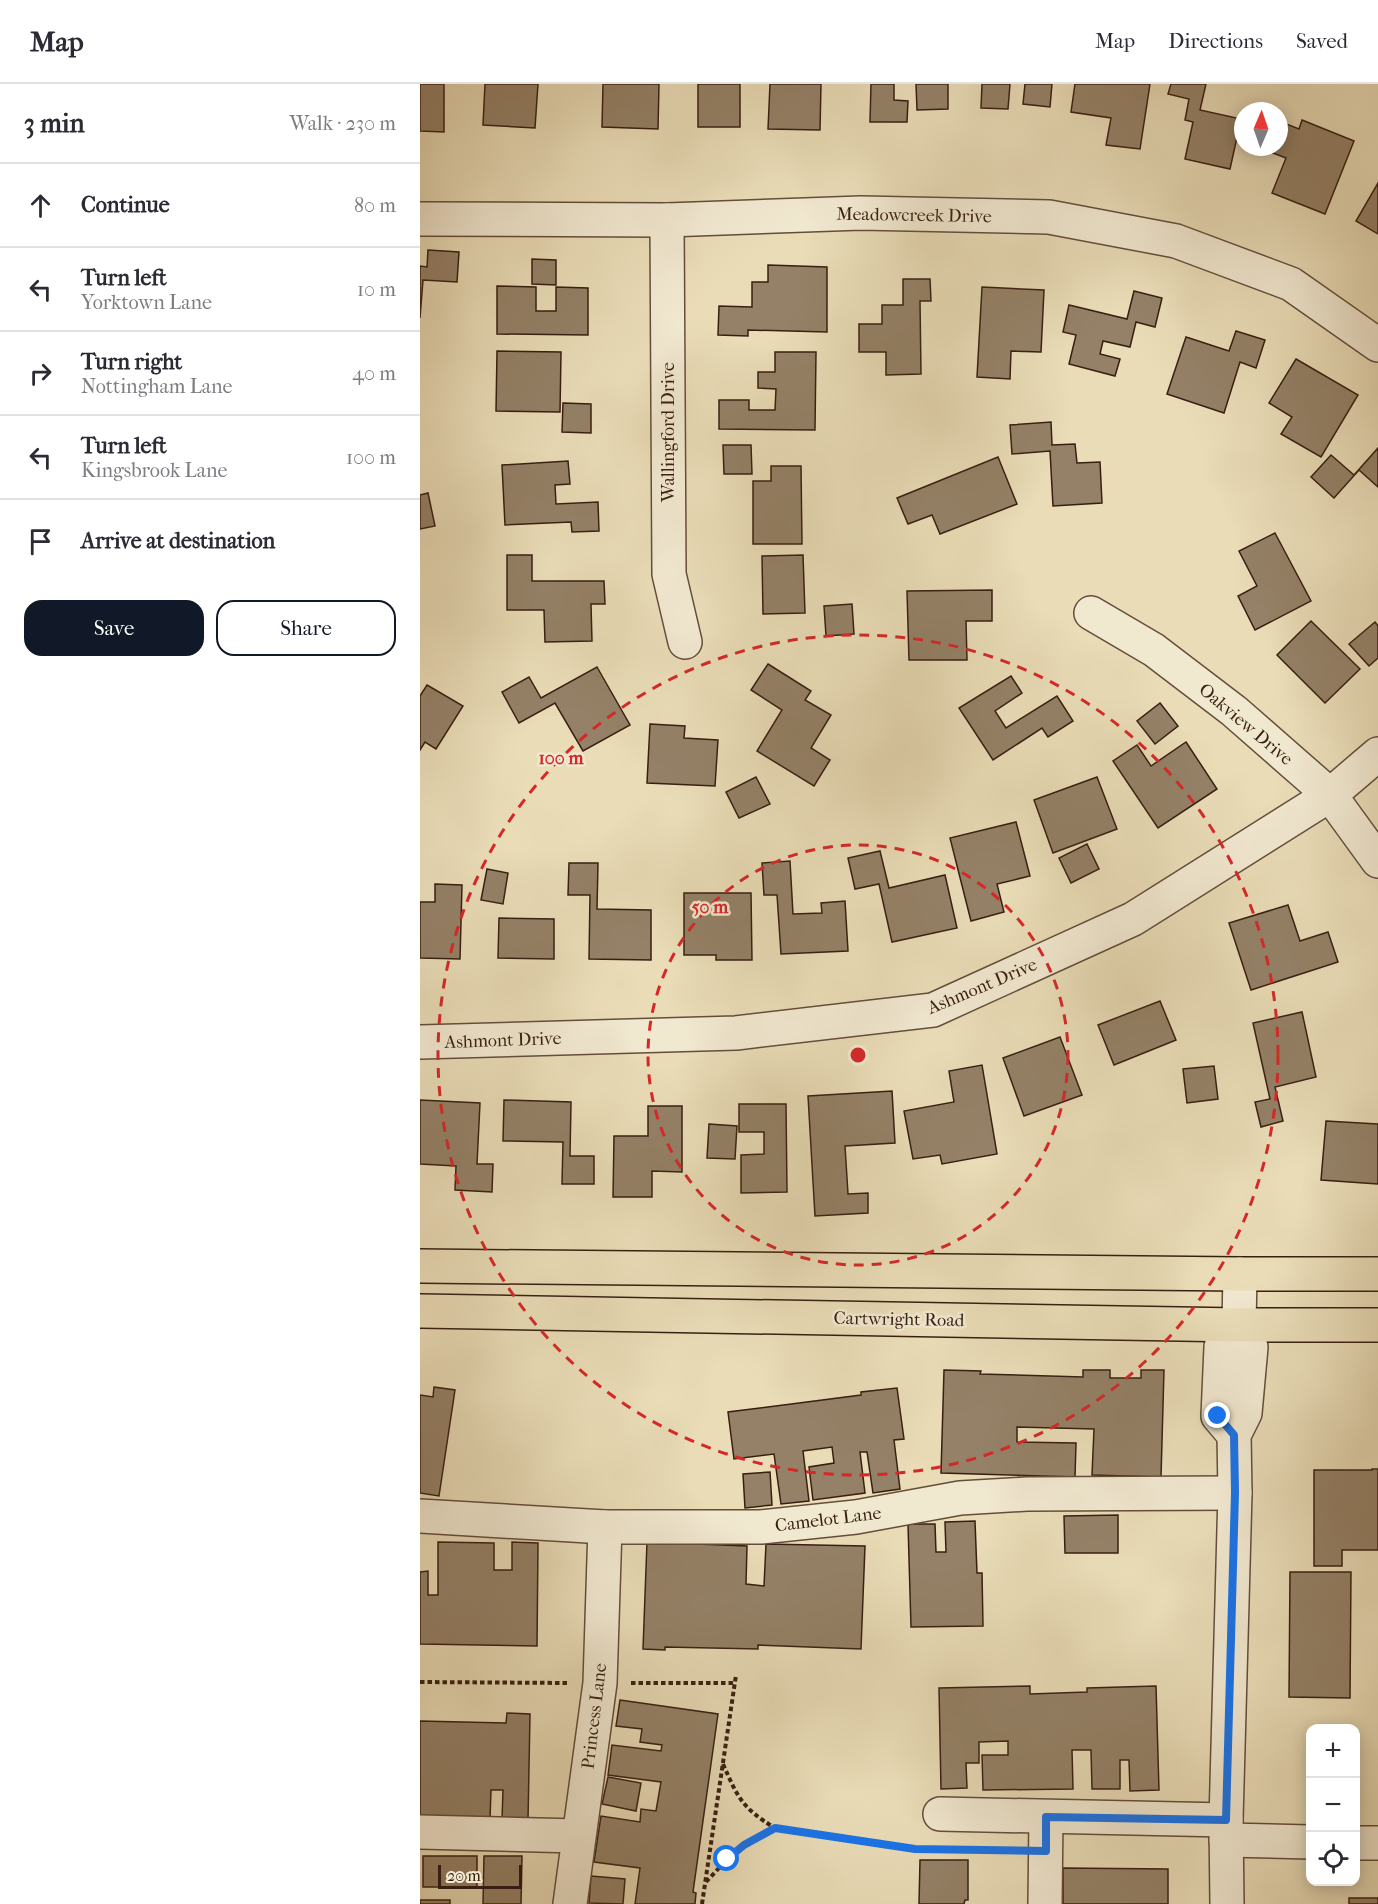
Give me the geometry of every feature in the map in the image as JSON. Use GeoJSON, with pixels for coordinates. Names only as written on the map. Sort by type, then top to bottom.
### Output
{"type":"FeatureCollection","features":[{"type":"Feature","properties":{"kind":"main road"},"geometry":{"type":"LineString","coordinates":[[420,1266],[1378,1274]]}},
{"type":"Feature","properties":{"kind":"main road","name":"Cartwright Road"},"geometry":{"type":"LineString","coordinates":[[420,1311],[1239,1325],[1378,1325]]}},
{"type":"Feature","properties":{"kind":"street","name":"Meadowcreek Drive"},"geometry":{"type":"LineString","coordinates":[[420,219],[667,220],[861,213],[1049,218],[1176,241],[1291,284],[1378,345]]}},
{"type":"Feature","properties":{"kind":"street","name":"Wallingford Drive"},"geometry":{"type":"LineString","coordinates":[[667,220],[669,574],[685,642]]}},
{"type":"Feature","properties":{"kind":"street","name":"Oakview Drive"},"geometry":{"type":"LineString","coordinates":[[1091,613],[1154,650],[1233,711],[1330,795],[1378,861]]}},
{"type":"Feature","properties":{"kind":"street","name":"Ashmont Drive"},"geometry":{"type":"LineString","coordinates":[[420,1042],[736,1033],[933,1010],[1133,919],[1330,795],[1378,754]]}},
{"type":"Feature","properties":{"kind":"street"},"geometry":{"type":"LineString","coordinates":[[1227,1904],[1226,1830],[1235,1493],[1234,1435],[1245,1413],[1251,1347],[1239,1325],[1240,1274]]}},
{"type":"Feature","properties":{"kind":"street","name":"Camelot Lane"},"geometry":{"type":"LineString","coordinates":[[420,1516],[605,1527],[761,1527],[856,1517],[960,1498],[1027,1494],[1235,1493]]}},
{"type":"Feature","properties":{"kind":"street","name":"Princess Lane"},"geometry":{"type":"LineString","coordinates":[[570,1904],[600,1683],[605,1527]]}},
{"type":"Feature","properties":{"kind":"street"},"geometry":{"type":"LineString","coordinates":[[940,1814],[1046,1817],[1226,1830],[1306,1841]]}},
{"type":"Feature","properties":{"kind":"street"},"geometry":{"type":"LineString","coordinates":[[1045,1904],[1046,1817]]}},
{"type":"Feature","properties":{"kind":"street"},"geometry":{"type":"LineString","coordinates":[[420,1832],[578,1836]]}},
{"type":"Feature","properties":{"kind":"street"},"geometry":{"type":"LineString","coordinates":[[1360,1843],[1378,1843]]}},
{"type":"Feature","properties":{"kind":"path"},"geometry":{"type":"LineString","coordinates":[[702,1904],[736,1675]]}},
{"type":"Feature","properties":{"kind":"path"},"geometry":{"type":"LineString","coordinates":[[723,1764],[740,1801],[757,1818],[775,1828],[915,1849],[1046,1851]]}},
{"type":"Feature","properties":{"kind":"path"},"geometry":{"type":"LineString","coordinates":[[705,1882],[744,1845],[775,1828]]}},
{"type":"Feature","properties":{"kind":"building"},"geometry":{"type":"Polygon","coordinates":[[[420,84],[444,84],[444,132],[420,131],[420,84]]]}},
{"type":"Feature","properties":{"kind":"building"},"geometry":{"type":"Polygon","coordinates":[[[485,84],[538,84],[535,128],[483,125],[485,84]]]}},
{"type":"Feature","properties":{"kind":"building"},"geometry":{"type":"Polygon","coordinates":[[[603,84],[659,84],[658,129],[602,127],[603,84]]]}},
{"type":"Feature","properties":{"kind":"building"},"geometry":{"type":"Polygon","coordinates":[[[698,84],[740,84],[740,127],[698,127],[698,84]]]}},
{"type":"Feature","properties":{"kind":"building"},"geometry":{"type":"Polygon","coordinates":[[[770,84],[821,84],[820,130],[768,129],[770,84]]]}},
{"type":"Feature","properties":{"kind":"building"},"geometry":{"type":"Polygon","coordinates":[[[871,84],[894,84],[894,100],[908,101],[907,122],[870,122],[871,84]]]}},
{"type":"Feature","properties":{"kind":"building"},"geometry":{"type":"Polygon","coordinates":[[[916,84],[948,84],[948,109],[917,110],[916,84]]]}},
{"type":"Feature","properties":{"kind":"building"},"geometry":{"type":"Polygon","coordinates":[[[982,84],[1010,84],[1008,109],[981,108],[982,84]]]}},
{"type":"Feature","properties":{"kind":"building"},"geometry":{"type":"Polygon","coordinates":[[[1025,84],[1052,84],[1050,107],[1023,104],[1025,84]]]}},
{"type":"Feature","properties":{"kind":"building"},"geometry":{"type":"Polygon","coordinates":[[[1075,84],[1150,84],[1140,149],[1106,145],[1111,118],[1071,112],[1075,84]]]}},
{"type":"Feature","properties":{"kind":"building"},"geometry":{"type":"Polygon","coordinates":[[[1171,84],[1206,84],[1200,110],[1234,117],[1234,151],[1230,169],[1185,159],[1193,122],[1185,120],[1189,99],[1168,94],[1171,84]]]}},
{"type":"Feature","properties":{"kind":"building"},"geometry":{"type":"Polygon","coordinates":[[[1302,120],[1354,141],[1325,214],[1272,193],[1286,158],[1281,156],[1288,156],[1288,125],[1299,129],[1302,120]]]}},
{"type":"Feature","properties":{"kind":"building"},"geometry":{"type":"Polygon","coordinates":[[[1378,183],[1378,234],[1356,221],[1378,183]]]}},
{"type":"Feature","properties":{"kind":"building"},"geometry":{"type":"Polygon","coordinates":[[[428,250],[459,252],[457,282],[423,280],[420,318],[420,266],[427,267],[428,250]]]}},
{"type":"Feature","properties":{"kind":"building"},"geometry":{"type":"Polygon","coordinates":[[[532,259],[556,260],[556,285],[532,284],[532,259]]]}},
{"type":"Feature","properties":{"kind":"building"},"geometry":{"type":"Polygon","coordinates":[[[768,265],[827,267],[827,332],[748,330],[748,336],[718,335],[719,306],[752,307],[752,282],[768,282],[768,265]]]}},
{"type":"Feature","properties":{"kind":"building"},"geometry":{"type":"Polygon","coordinates":[[[903,279],[930,279],[931,301],[920,301],[921,374],[886,375],[886,352],[859,352],[859,324],[882,324],[882,305],[903,305],[903,279]]]}},
{"type":"Feature","properties":{"kind":"building"},"geometry":{"type":"Polygon","coordinates":[[[497,286],[536,287],[536,311],[556,311],[556,287],[588,288],[588,335],[497,334],[497,286]]]}},
{"type":"Feature","properties":{"kind":"building"},"geometry":{"type":"Polygon","coordinates":[[[982,287],[1044,290],[1041,352],[1011,351],[1010,379],[977,377],[982,287]]]}},
{"type":"Feature","properties":{"kind":"building"},"geometry":{"type":"Polygon","coordinates":[[[1134,291],[1162,298],[1155,327],[1136,322],[1130,347],[1103,341],[1100,354],[1120,359],[1115,376],[1069,364],[1076,335],[1063,332],[1069,305],[1127,319],[1134,291]]]}},
{"type":"Feature","properties":{"kind":"building"},"geometry":{"type":"Polygon","coordinates":[[[1236,331],[1265,340],[1256,368],[1240,362],[1224,413],[1167,394],[1186,337],[1229,351],[1236,331]]]}},
{"type":"Feature","properties":{"kind":"building"},"geometry":{"type":"Polygon","coordinates":[[[497,351],[561,352],[560,412],[496,411],[497,351]]]}},
{"type":"Feature","properties":{"kind":"building"},"geometry":{"type":"Polygon","coordinates":[[[775,352],[816,352],[815,430],[719,429],[719,400],[749,400],[749,410],[775,410],[776,389],[758,388],[758,372],[775,372],[775,352]]]}},
{"type":"Feature","properties":{"kind":"building"},"geometry":{"type":"Polygon","coordinates":[[[1296,359],[1358,395],[1321,457],[1281,434],[1292,417],[1269,403],[1296,359]]]}},
{"type":"Feature","properties":{"kind":"building"},"geometry":{"type":"Polygon","coordinates":[[[563,403],[591,404],[591,433],[562,432],[563,403]]]}},
{"type":"Feature","properties":{"kind":"building"},"geometry":{"type":"Polygon","coordinates":[[[1051,422],[1052,445],[1075,444],[1077,463],[1100,462],[1102,503],[1053,506],[1050,451],[1012,454],[1010,425],[1051,422]]]}},
{"type":"Feature","properties":{"kind":"building"},"geometry":{"type":"Polygon","coordinates":[[[723,445],[751,445],[752,474],[724,474],[723,445]]]}},
{"type":"Feature","properties":{"kind":"building"},"geometry":{"type":"Polygon","coordinates":[[[1378,448],[1378,487],[1359,470],[1334,498],[1311,477],[1331,455],[1354,475],[1378,448]]]}},
{"type":"Feature","properties":{"kind":"building"},"geometry":{"type":"Polygon","coordinates":[[[998,457],[1017,504],[940,534],[932,515],[908,524],[897,498],[998,457]]]}},
{"type":"Feature","properties":{"kind":"building"},"geometry":{"type":"Polygon","coordinates":[[[568,461],[570,484],[555,485],[556,504],[598,502],[599,531],[572,532],[571,522],[505,525],[502,465],[568,461]]]}},
{"type":"Feature","properties":{"kind":"building"},"geometry":{"type":"Polygon","coordinates":[[[771,466],[801,466],[802,544],[753,544],[753,481],[771,481],[771,466]]]}},
{"type":"Feature","properties":{"kind":"building"},"geometry":{"type":"Polygon","coordinates":[[[428,493],[435,526],[420,529],[420,495],[428,493]]]}},
{"type":"Feature","properties":{"kind":"building"},"geometry":{"type":"Polygon","coordinates":[[[1275,533],[1311,601],[1255,630],[1238,596],[1257,586],[1239,551],[1275,533]]]}},
{"type":"Feature","properties":{"kind":"building"},"geometry":{"type":"Polygon","coordinates":[[[507,555],[532,555],[532,581],[604,581],[605,604],[591,604],[592,641],[545,642],[544,610],[507,610],[507,555]]]}},
{"type":"Feature","properties":{"kind":"building"},"geometry":{"type":"Polygon","coordinates":[[[803,555],[805,613],[763,614],[762,556],[803,555]]]}},
{"type":"Feature","properties":{"kind":"building"},"geometry":{"type":"Polygon","coordinates":[[[992,590],[992,621],[966,621],[967,660],[909,660],[907,591],[992,590]]]}},
{"type":"Feature","properties":{"kind":"building"},"geometry":{"type":"Polygon","coordinates":[[[852,604],[854,634],[826,636],[824,606],[852,604]]]}},
{"type":"Feature","properties":{"kind":"building"},"geometry":{"type":"Polygon","coordinates":[[[1311,621],[1360,669],[1325,703],[1277,655],[1311,621]]]}},
{"type":"Feature","properties":{"kind":"building"},"geometry":{"type":"Polygon","coordinates":[[[1375,622],[1378,626],[1378,658],[1369,666],[1349,644],[1375,622]]]}},
{"type":"Feature","properties":{"kind":"building"},"geometry":{"type":"Polygon","coordinates":[[[768,664],[811,691],[805,700],[831,715],[811,748],[830,760],[814,786],[757,751],[782,710],[751,690],[768,664]]]}},
{"type":"Feature","properties":{"kind":"building"},"geometry":{"type":"Polygon","coordinates":[[[597,667],[630,725],[583,751],[555,703],[519,723],[502,692],[529,677],[541,698],[597,667]]]}},
{"type":"Feature","properties":{"kind":"building"},"geometry":{"type":"Polygon","coordinates":[[[1011,676],[1022,693],[995,711],[1006,728],[1057,696],[1073,721],[1048,737],[1042,728],[993,760],[959,708],[1011,676]]]}},
{"type":"Feature","properties":{"kind":"building"},"geometry":{"type":"Polygon","coordinates":[[[427,685],[463,706],[436,749],[425,742],[420,750],[420,696],[427,685]]]}},
{"type":"Feature","properties":{"kind":"building"},"geometry":{"type":"Polygon","coordinates":[[[1160,703],[1178,726],[1155,744],[1137,721],[1160,703]]]}},
{"type":"Feature","properties":{"kind":"building"},"geometry":{"type":"Polygon","coordinates":[[[650,724],[685,726],[684,738],[718,740],[715,786],[647,783],[650,724]]]}},
{"type":"Feature","properties":{"kind":"building"},"geometry":{"type":"Polygon","coordinates":[[[1186,742],[1217,789],[1158,828],[1113,761],[1137,745],[1151,766],[1186,742]]]}},
{"type":"Feature","properties":{"kind":"building"},"geometry":{"type":"Polygon","coordinates":[[[756,777],[770,804],[739,818],[726,792],[756,777]]]}},
{"type":"Feature","properties":{"kind":"building"},"geometry":{"type":"Polygon","coordinates":[[[1097,777],[1117,829],[1053,853],[1034,800],[1097,777]]]}},
{"type":"Feature","properties":{"kind":"building"},"geometry":{"type":"Polygon","coordinates":[[[1016,822],[1030,876],[997,884],[1004,912],[971,921],[950,838],[1016,822]]]}},
{"type":"Feature","properties":{"kind":"building"},"geometry":{"type":"Polygon","coordinates":[[[1087,844],[1099,869],[1071,883],[1059,858],[1087,844]]]}},
{"type":"Feature","properties":{"kind":"building"},"geometry":{"type":"Polygon","coordinates":[[[880,851],[889,888],[945,875],[957,928],[892,942],[879,884],[855,889],[848,858],[880,851]]]}},
{"type":"Feature","properties":{"kind":"building"},"geometry":{"type":"Polygon","coordinates":[[[790,861],[793,914],[822,913],[821,903],[845,901],[848,951],[781,954],[777,895],[764,895],[762,863],[790,861]]]}},
{"type":"Feature","properties":{"kind":"building"},"geometry":{"type":"Polygon","coordinates":[[[569,863],[598,863],[597,909],[651,910],[651,960],[589,959],[590,895],[568,895],[569,863]]]}},
{"type":"Feature","properties":{"kind":"building"},"geometry":{"type":"Polygon","coordinates":[[[487,869],[508,873],[503,904],[481,900],[487,869]]]}},
{"type":"Feature","properties":{"kind":"building"},"geometry":{"type":"Polygon","coordinates":[[[435,884],[462,885],[460,959],[420,958],[420,902],[435,902],[435,884]]]}},
{"type":"Feature","properties":{"kind":"building"},"geometry":{"type":"Polygon","coordinates":[[[684,893],[751,893],[752,960],[716,960],[716,955],[684,955],[684,893]]]}},
{"type":"Feature","properties":{"kind":"building"},"geometry":{"type":"Polygon","coordinates":[[[1288,905],[1300,941],[1328,932],[1338,962],[1251,990],[1229,923],[1288,905]]]}},
{"type":"Feature","properties":{"kind":"building"},"geometry":{"type":"Polygon","coordinates":[[[499,918],[554,919],[554,959],[498,958],[499,918]]]}},
{"type":"Feature","properties":{"kind":"building"},"geometry":{"type":"Polygon","coordinates":[[[1160,1001],[1176,1040],[1114,1065],[1098,1025],[1160,1001]]]}},
{"type":"Feature","properties":{"kind":"building"},"geometry":{"type":"Polygon","coordinates":[[[1302,1012],[1316,1077],[1275,1087],[1283,1121],[1261,1127],[1255,1102],[1270,1099],[1253,1023],[1302,1012]]]}},
{"type":"Feature","properties":{"kind":"building"},"geometry":{"type":"Polygon","coordinates":[[[1060,1037],[1082,1095],[1024,1116],[1003,1058],[1060,1037]]]}},
{"type":"Feature","properties":{"kind":"building"},"geometry":{"type":"Polygon","coordinates":[[[982,1065],[997,1154],[942,1164],[940,1155],[913,1159],[904,1111],[954,1102],[949,1071],[982,1065]]]}},
{"type":"Feature","properties":{"kind":"building"},"geometry":{"type":"Polygon","coordinates":[[[1214,1066],[1218,1099],[1187,1103],[1183,1069],[1214,1066]]]}},
{"type":"Feature","properties":{"kind":"building"},"geometry":{"type":"Polygon","coordinates":[[[892,1091],[895,1143],[845,1146],[848,1194],[868,1193],[868,1213],[815,1216],[808,1096],[892,1091]]]}},
{"type":"Feature","properties":{"kind":"building"},"geometry":{"type":"Polygon","coordinates":[[[420,1100],[480,1103],[477,1164],[493,1164],[492,1192],[455,1190],[456,1166],[420,1164],[420,1100]]]}},
{"type":"Feature","properties":{"kind":"building"},"geometry":{"type":"Polygon","coordinates":[[[504,1100],[571,1102],[570,1156],[594,1156],[594,1184],[562,1184],[563,1142],[503,1141],[504,1100]]]}},
{"type":"Feature","properties":{"kind":"building"},"geometry":{"type":"Polygon","coordinates":[[[739,1104],[786,1104],[787,1192],[741,1193],[741,1155],[764,1154],[764,1132],[739,1132],[739,1104]]]}},
{"type":"Feature","properties":{"kind":"building"},"geometry":{"type":"Polygon","coordinates":[[[648,1106],[682,1106],[682,1172],[652,1171],[652,1197],[613,1197],[614,1136],[648,1136],[648,1106]]]}},
{"type":"Feature","properties":{"kind":"building"},"geometry":{"type":"Polygon","coordinates":[[[1326,1121],[1378,1124],[1378,1184],[1321,1180],[1326,1121]]]}},
{"type":"Feature","properties":{"kind":"building"},"geometry":{"type":"Polygon","coordinates":[[[709,1124],[737,1126],[735,1159],[707,1158],[709,1124]]]}},
{"type":"Feature","properties":{"kind":"building"},"geometry":{"type":"Polygon","coordinates":[[[944,1370],[981,1371],[980,1374],[1083,1377],[1083,1370],[1110,1370],[1110,1378],[1141,1378],[1141,1370],[1164,1370],[1161,1477],[1092,1475],[1094,1429],[1017,1427],[1017,1442],[1076,1443],[1075,1477],[941,1473],[944,1370]]]}},
{"type":"Feature","properties":{"kind":"building"},"geometry":{"type":"Polygon","coordinates":[[[434,1387],[455,1390],[439,1496],[420,1493],[420,1395],[433,1397],[434,1387]]]}},
{"type":"Feature","properties":{"kind":"building"},"geometry":{"type":"Polygon","coordinates":[[[897,1388],[904,1439],[894,1440],[900,1489],[873,1493],[867,1452],[860,1452],[865,1493],[813,1500],[809,1467],[834,1463],[832,1447],[803,1451],[809,1501],[781,1504],[774,1454],[734,1459],[728,1412],[861,1395],[861,1392],[897,1388]]]}},
{"type":"Feature","properties":{"kind":"building"},"geometry":{"type":"Polygon","coordinates":[[[1378,1469],[1378,1550],[1342,1550],[1342,1566],[1314,1566],[1314,1470],[1378,1469]]]}},
{"type":"Feature","properties":{"kind":"building"},"geometry":{"type":"Polygon","coordinates":[[[770,1472],[772,1505],[745,1508],[743,1474],[770,1472]]]}},
{"type":"Feature","properties":{"kind":"building"},"geometry":{"type":"Polygon","coordinates":[[[1118,1515],[1118,1553],[1065,1553],[1064,1516],[1118,1515]]]}},
{"type":"Feature","properties":{"kind":"building"},"geometry":{"type":"Polygon","coordinates":[[[975,1521],[977,1573],[982,1573],[983,1626],[911,1627],[908,1524],[935,1524],[936,1552],[946,1552],[945,1522],[975,1521]]]}},
{"type":"Feature","properties":{"kind":"building"},"geometry":{"type":"Polygon","coordinates":[[[438,1542],[494,1543],[494,1570],[512,1570],[512,1542],[538,1543],[537,1646],[420,1644],[420,1572],[428,1571],[428,1595],[438,1595],[438,1542]]]}},
{"type":"Feature","properties":{"kind":"building"},"geometry":{"type":"Polygon","coordinates":[[[647,1542],[747,1546],[746,1584],[764,1586],[766,1544],[865,1546],[861,1649],[758,1645],[758,1649],[665,1647],[665,1650],[643,1649],[647,1542]]]}},
{"type":"Feature","properties":{"kind":"building"},"geometry":{"type":"Polygon","coordinates":[[[1290,1572],[1351,1572],[1350,1698],[1289,1697],[1290,1572]]]}},
{"type":"Feature","properties":{"kind":"building"},"geometry":{"type":"Polygon","coordinates":[[[1030,1686],[1030,1694],[1087,1692],[1087,1688],[1156,1686],[1159,1790],[1130,1791],[1129,1760],[1120,1760],[1120,1789],[1092,1789],[1091,1750],[1072,1750],[1073,1789],[983,1790],[982,1755],[1008,1755],[1008,1741],[979,1742],[979,1763],[966,1763],[967,1788],[941,1789],[939,1688],[1030,1686]]]}},
{"type":"Feature","properties":{"kind":"building"},"geometry":{"type":"Polygon","coordinates":[[[620,1700],[718,1714],[693,1892],[696,1893],[695,1904],[635,1904],[640,1868],[594,1862],[601,1816],[640,1822],[641,1809],[656,1811],[661,1782],[608,1775],[612,1745],[661,1751],[662,1745],[640,1742],[642,1729],[616,1726],[620,1700]]]}},
{"type":"Feature","properties":{"kind":"building"},"geometry":{"type":"Polygon","coordinates":[[[507,1713],[530,1714],[528,1821],[502,1820],[503,1790],[491,1790],[490,1819],[420,1817],[420,1721],[506,1723],[507,1713]]]}},
{"type":"Feature","properties":{"kind":"building"},"geometry":{"type":"Polygon","coordinates":[[[608,1777],[641,1783],[636,1811],[602,1804],[608,1777]]]}},
{"type":"Feature","properties":{"kind":"building"},"geometry":{"type":"Polygon","coordinates":[[[423,1856],[477,1856],[477,1887],[423,1887],[423,1856]]]}},
{"type":"Feature","properties":{"kind":"building"},"geometry":{"type":"Polygon","coordinates":[[[484,1856],[522,1856],[521,1904],[483,1904],[484,1856]]]}},
{"type":"Feature","properties":{"kind":"building"},"geometry":{"type":"Polygon","coordinates":[[[920,1860],[968,1860],[968,1900],[965,1900],[964,1904],[919,1904],[920,1860]]]}},
{"type":"Feature","properties":{"kind":"building"},"geometry":{"type":"Polygon","coordinates":[[[1063,1868],[1168,1869],[1168,1904],[1063,1904],[1063,1868]]]}},
{"type":"Feature","properties":{"kind":"building"},"geometry":{"type":"Polygon","coordinates":[[[591,1876],[625,1879],[623,1904],[589,1903],[591,1876]]]}},
{"type":"Feature","properties":{"kind":"building"},"geometry":{"type":"Polygon","coordinates":[[[1349,1898],[1378,1898],[1378,1904],[1349,1904],[1349,1898]]]}},
{"type":"Feature","properties":{"kind":"building"},"geometry":{"type":"Polygon","coordinates":[[[420,1900],[450,1900],[450,1904],[420,1904],[420,1900]]]}},
{"type":"Feature","properties":{"kind":"route"},"geometry":{"type":"LineString","coordinates":[[727,1859],[761,1834],[775,1828],[915,1849],[1046,1851],[1046,1817],[1226,1820],[1235,1493],[1234,1435],[1218,1416]]}}]}
